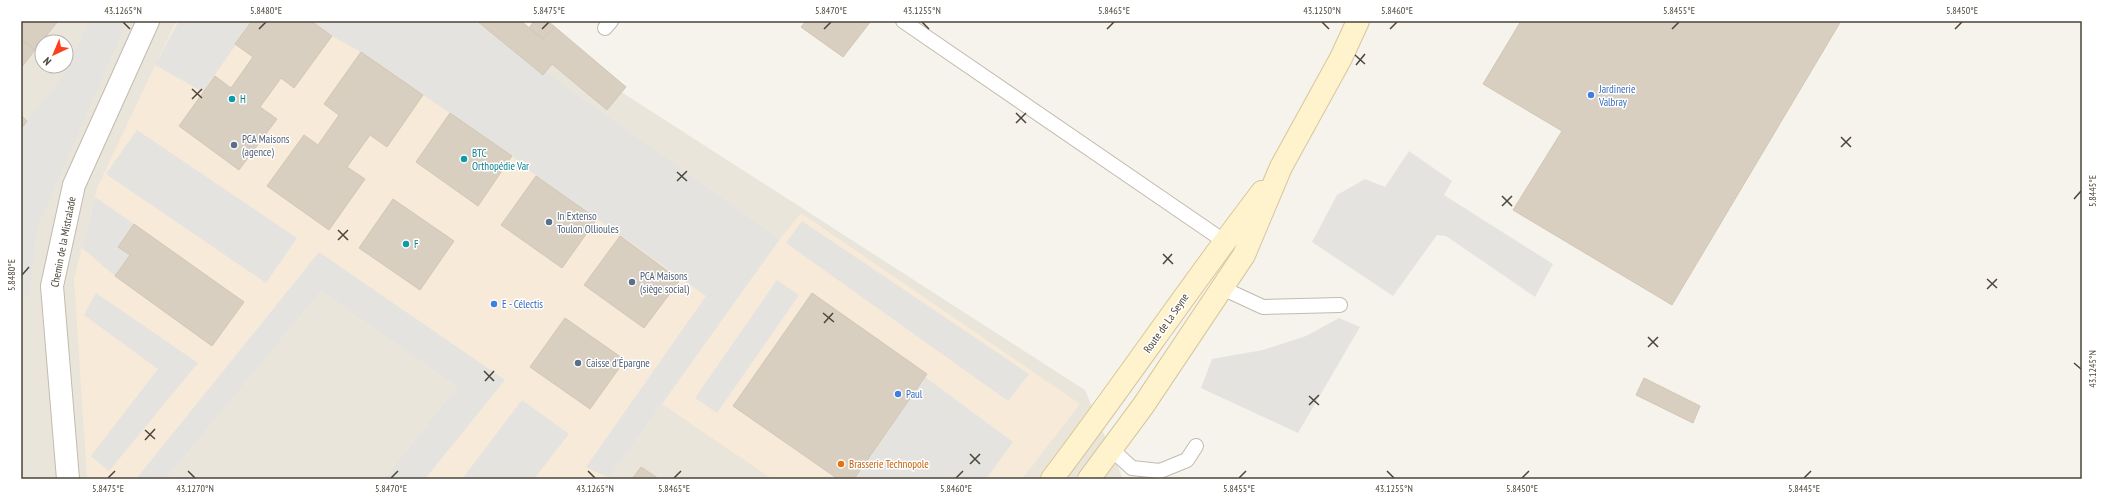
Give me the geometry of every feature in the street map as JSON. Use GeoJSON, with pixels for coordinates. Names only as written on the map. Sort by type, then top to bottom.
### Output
{"type":"FeatureCollection","features":[{"type":"Feature","properties":{"kind":"main road","name":"Route de La Seyne"},"geometry":{"type":"LineString","coordinates":[[1090,479],[1244,255],[1281,167],[1341,58],[1358,21]]}},
{"type":"Feature","properties":{"kind":"main road","name":"Route de La Seyne"},"geometry":{"type":"LineString","coordinates":[[1052,479],[1116,395],[1224,241],[1281,167]]}},
{"type":"Feature","properties":{"kind":"street","name":"Chemin de la Mistralade"},"geometry":{"type":"LineString","coordinates":[[68,479],[52,286],[74,185],[148,21]]}},
{"type":"Feature","properties":{"kind":"lane"},"geometry":{"type":"LineString","coordinates":[[903,21],[1224,241]]}},
{"type":"Feature","properties":{"kind":"lane"},"geometry":{"type":"LineString","coordinates":[[1222,288],[1263,307],[1340,305]]}},
{"type":"Feature","properties":{"kind":"lane"},"geometry":{"type":"LineString","coordinates":[[1111,449],[1132,468],[1160,471],[1187,460],[1196,446]]}},
{"type":"Feature","properties":{"kind":"shaded area"},"geometry":{"type":"Polygon","coordinates":[[[21,21],[511,21],[1085,390],[1123,479],[21,479],[21,21]]]}},
{"type":"Feature","properties":{"kind":"shaded area"},"geometry":{"type":"Polygon","coordinates":[[[89,21],[127,21],[37,228],[29,297],[21,293],[21,129],[65,74],[74,74],[74,55],[89,21]]]}},
{"type":"Feature","properties":{"kind":"shaded area"},"geometry":{"type":"Polygon","coordinates":[[[176,21],[475,21],[780,239],[801,213],[1080,404],[1022,479],[772,479],[662,404],[608,479],[384,479],[457,387],[321,291],[166,479],[87,479],[74,279],[97,188],[176,21]]]}},
{"type":"Feature","properties":{"kind":"shaded area"},"geometry":{"type":"Polygon","coordinates":[[[179,21],[252,21],[203,92],[155,65],[179,21]]]}},
{"type":"Feature","properties":{"kind":"shaded area"},"geometry":{"type":"Polygon","coordinates":[[[311,21],[475,21],[780,239],[609,478],[586,467],[706,296],[536,176],[512,156],[361,52],[332,36],[311,21]]]}},
{"type":"Feature","properties":{"kind":"shaded area"},"geometry":{"type":"Polygon","coordinates":[[[137,130],[297,238],[266,283],[106,174],[137,130]]]}},
{"type":"Feature","properties":{"kind":"shaded area"},"geometry":{"type":"Polygon","coordinates":[[[1409,151],[1452,181],[1444,195],[1553,264],[1535,297],[1446,236],[1437,235],[1393,296],[1312,242],[1337,195],[1365,179],[1385,187],[1409,151]]]}},
{"type":"Feature","properties":{"kind":"shaded area"},"geometry":{"type":"Polygon","coordinates":[[[95,197],[134,224],[118,246],[130,255],[115,276],[82,248],[95,197]]]}},
{"type":"Feature","properties":{"kind":"shaded area"},"geometry":{"type":"Polygon","coordinates":[[[802,221],[1029,374],[1008,401],[786,243],[802,221]]]}},
{"type":"Feature","properties":{"kind":"shaded area"},"geometry":{"type":"Polygon","coordinates":[[[319,252],[505,380],[425,479],[384,479],[457,387],[321,291],[166,479],[136,479],[319,252]]]}},
{"type":"Feature","properties":{"kind":"shaded area"},"geometry":{"type":"Polygon","coordinates":[[[777,280],[799,295],[717,413],[695,398],[777,280]]]}},
{"type":"Feature","properties":{"kind":"shaded area"},"geometry":{"type":"Polygon","coordinates":[[[96,293],[198,363],[109,471],[91,456],[158,369],[84,315],[96,293]]]}},
{"type":"Feature","properties":{"kind":"shaded area"},"geometry":{"type":"Polygon","coordinates":[[[1339,318],[1360,327],[1298,433],[1201,388],[1212,359],[1263,350],[1306,336],[1339,318]]]}},
{"type":"Feature","properties":{"kind":"shaded area"},"geometry":{"type":"Polygon","coordinates":[[[925,377],[1013,442],[986,479],[854,479],[925,377]]]}},
{"type":"Feature","properties":{"kind":"shaded area"},"geometry":{"type":"Polygon","coordinates":[[[522,400],[569,434],[534,479],[462,479],[522,400]]]}},
{"type":"Feature","properties":{"kind":"building"},"geometry":{"type":"Polygon","coordinates":[[[21,21],[58,21],[48,34],[34,34],[34,49],[21,39],[21,21]]]}},
{"type":"Feature","properties":{"kind":"building","name":"H"},"geometry":{"type":"Polygon","coordinates":[[[252,21],[311,21],[332,36],[294,88],[281,78],[260,107],[277,119],[239,170],[179,126],[215,76],[231,88],[253,57],[235,44],[252,21]]]}},
{"type":"Feature","properties":{"kind":"building"},"geometry":{"type":"Polygon","coordinates":[[[477,21],[521,21],[543,39],[555,27],[626,87],[607,110],[552,64],[543,75],[477,21]]]}},
{"type":"Feature","properties":{"kind":"building"},"geometry":{"type":"Polygon","coordinates":[[[534,21],[548,21],[555,27],[543,39],[529,28],[534,21]]]}},
{"type":"Feature","properties":{"kind":"building"},"geometry":{"type":"Polygon","coordinates":[[[806,21],[871,21],[843,57],[801,27],[806,21]]]}},
{"type":"Feature","properties":{"kind":"building"},"geometry":{"type":"Polygon","coordinates":[[[1521,21],[1841,21],[1672,305],[1513,210],[1562,131],[1483,84],[1521,21]]]}},
{"type":"Feature","properties":{"kind":"building"},"geometry":{"type":"Polygon","coordinates":[[[21,39],[34,49],[34,51],[21,68],[21,39]]]}},
{"type":"Feature","properties":{"kind":"building"},"geometry":{"type":"Polygon","coordinates":[[[361,52],[423,95],[387,147],[370,135],[347,167],[365,179],[329,230],[267,186],[304,135],[318,145],[339,115],[324,104],[361,52]]]}},
{"type":"Feature","properties":{"kind":"building","name":"BTC Orthopédie Var"},"geometry":{"type":"Polygon","coordinates":[[[450,113],[512,156],[478,206],[416,162],[450,113]]]}},
{"type":"Feature","properties":{"kind":"building"},"geometry":{"type":"Polygon","coordinates":[[[21,115],[27,121],[21,129],[21,115]]]}},
{"type":"Feature","properties":{"kind":"building","name":"In Extenso Toulon Ollioules"},"geometry":{"type":"Polygon","coordinates":[[[536,176],[597,219],[562,268],[501,225],[536,176]]]}},
{"type":"Feature","properties":{"kind":"building","name":"F"},"geometry":{"type":"Polygon","coordinates":[[[393,199],[454,241],[420,290],[359,248],[393,199]]]}},
{"type":"Feature","properties":{"kind":"building"},"geometry":{"type":"Polygon","coordinates":[[[134,224],[244,302],[212,346],[115,276],[130,255],[118,247],[134,224]]]}},
{"type":"Feature","properties":{"kind":"building","name":"PCA Maisons (siège social)"},"geometry":{"type":"Polygon","coordinates":[[[620,236],[680,280],[644,328],[584,285],[620,236]]]}},
{"type":"Feature","properties":{"kind":"building"},"geometry":{"type":"Polygon","coordinates":[[[812,293],[927,374],[854,479],[838,479],[733,406],[812,293]]]}},
{"type":"Feature","properties":{"kind":"building","name":"Caisse d'Épargne"},"geometry":{"type":"Polygon","coordinates":[[[565,318],[625,360],[590,409],[530,367],[565,318]]]}},
{"type":"Feature","properties":{"kind":"building"},"geometry":{"type":"Polygon","coordinates":[[[1644,378],[1700,406],[1693,423],[1636,395],[1644,378]]]}},
{"type":"Feature","properties":{"kind":"building"},"geometry":{"type":"Polygon","coordinates":[[[641,467],[659,479],[632,479],[641,467]]]}},
{"type":"Feature","properties":{"kind":"place","name":"Jardinerie Valbray"},"geometry":{"type":"Point","coordinates":[1591,95]}},
{"type":"Feature","properties":{"kind":"place","name":"H"},"geometry":{"type":"Point","coordinates":[232,99]}},
{"type":"Feature","properties":{"kind":"place","name":"PCA Maisons (agence)"},"geometry":{"type":"Point","coordinates":[234,145]}},
{"type":"Feature","properties":{"kind":"place","name":"BTC Orthopédie Var"},"geometry":{"type":"Point","coordinates":[464,159]}},
{"type":"Feature","properties":{"kind":"place","name":"In Extenso Toulon Ollioules"},"geometry":{"type":"Point","coordinates":[549,222]}},
{"type":"Feature","properties":{"kind":"place","name":"F"},"geometry":{"type":"Point","coordinates":[406,244]}},
{"type":"Feature","properties":{"kind":"place","name":"PCA Maisons (siège social)"},"geometry":{"type":"Point","coordinates":[632,282]}},
{"type":"Feature","properties":{"kind":"place","name":"E - Célectis"},"geometry":{"type":"Point","coordinates":[494,304]}},
{"type":"Feature","properties":{"kind":"place","name":"Caisse d'Épargne"},"geometry":{"type":"Point","coordinates":[578,363]}},
{"type":"Feature","properties":{"kind":"place","name":"Paul"},"geometry":{"type":"Point","coordinates":[898,394]}},
{"type":"Feature","properties":{"kind":"place","name":"Brasserie Technopole"},"geometry":{"type":"Point","coordinates":[841,464]}}]}
